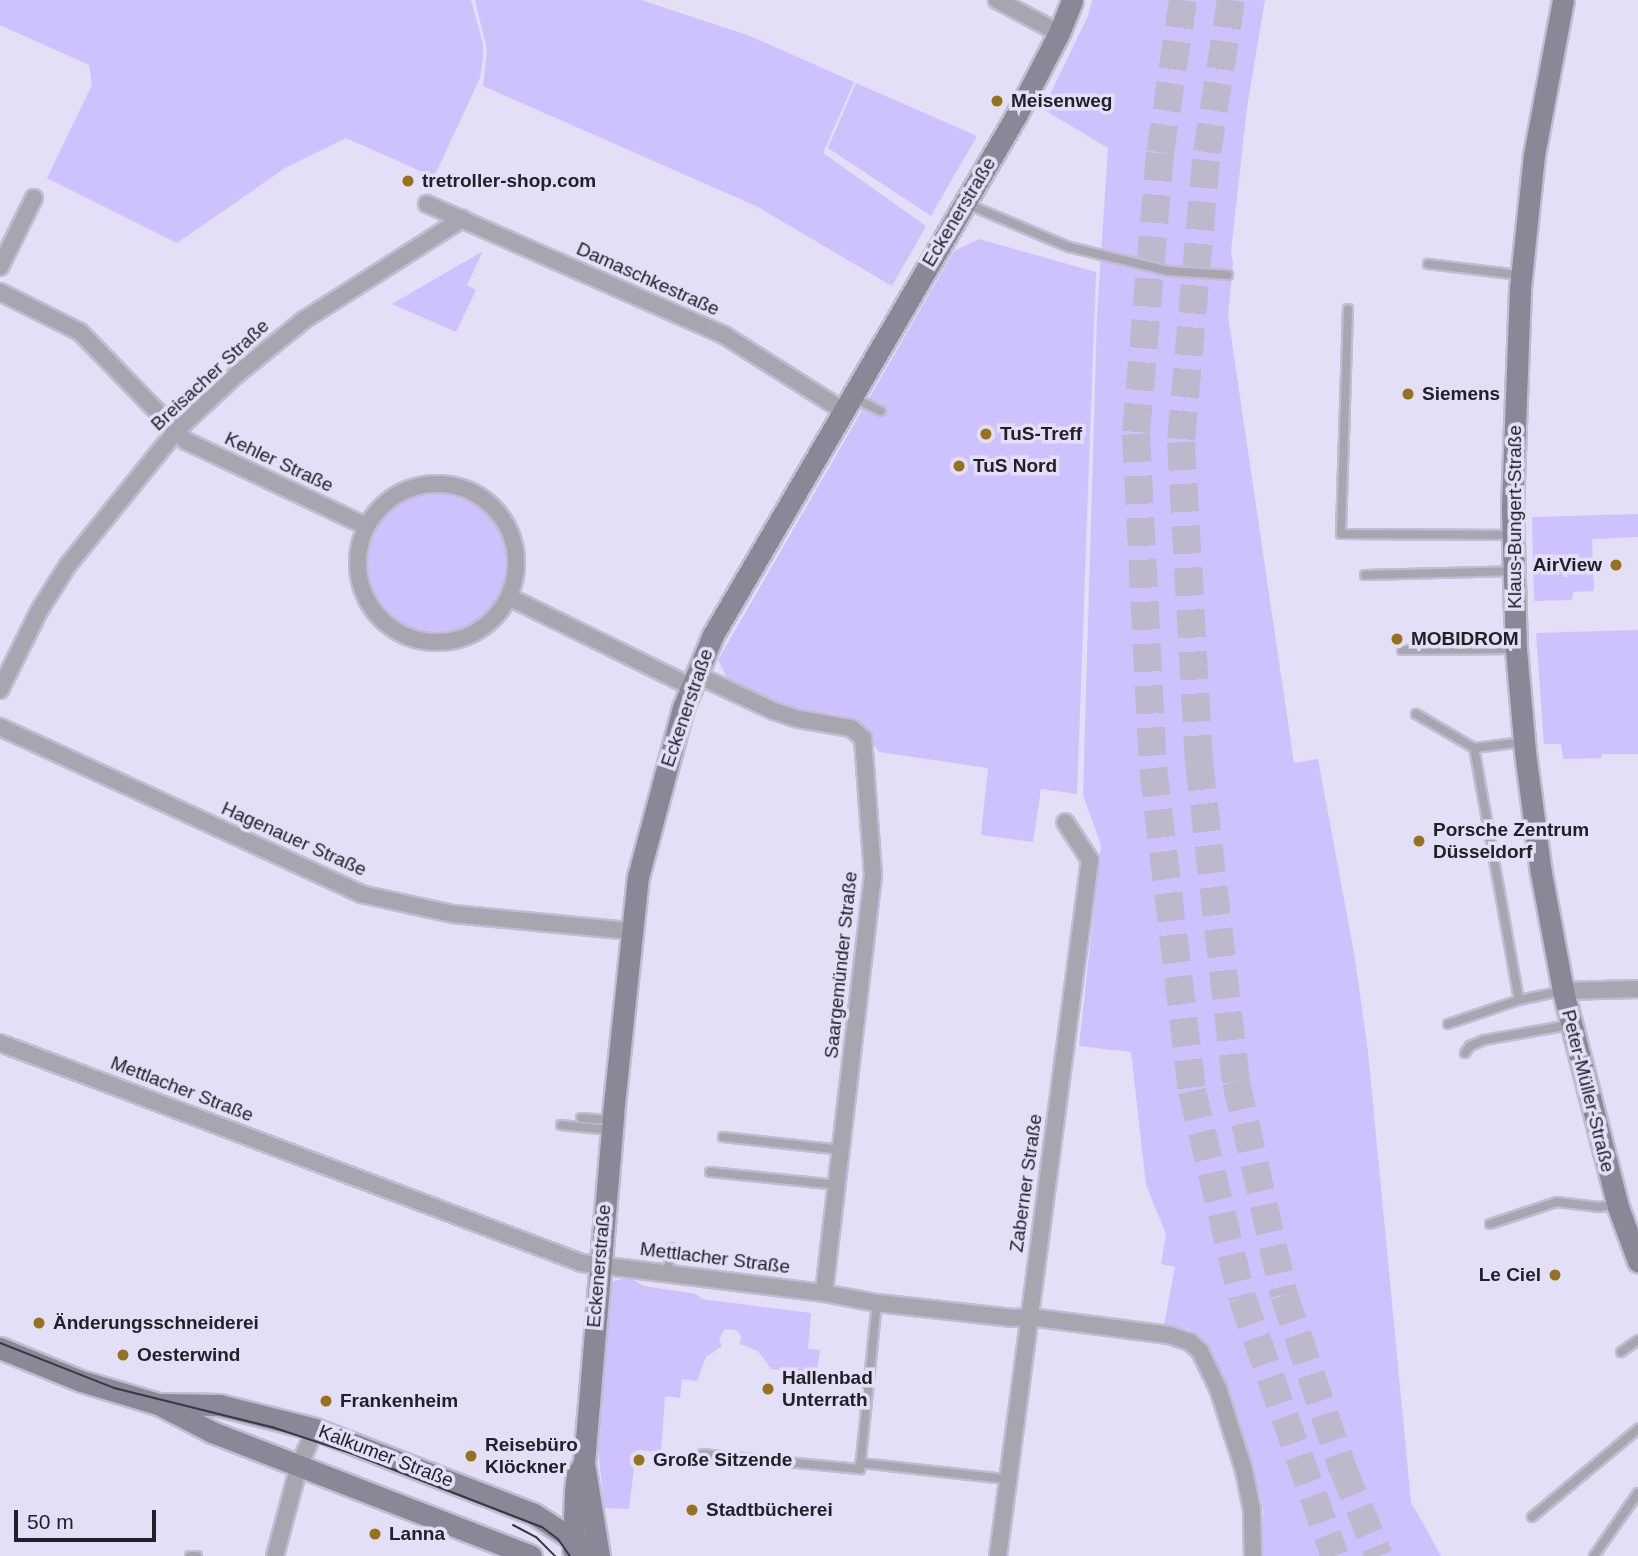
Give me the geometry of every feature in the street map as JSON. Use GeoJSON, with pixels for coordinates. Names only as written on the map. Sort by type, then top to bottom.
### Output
{"type":"FeatureCollection","features":[{"type":"Feature","properties":{"kind":"street"},"geometry":{"type":"LineString","coordinates":[[997,0],[1059,33]]}},
{"type":"Feature","properties":{"kind":"street","name":"Eckenerstraße"},"geometry":{"type":"LineString","coordinates":[[599,1556],[584,1463],[598,1264],[631,931],[648,831],[693,680],[719,623],[965,204],[1059,33],[1072,0]]}},
{"type":"Feature","properties":{"kind":"street","name":"Klaus-Bungert-Straße"},"geometry":{"type":"LineString","coordinates":[[1563,0],[1534,155],[1522,275],[1515,384],[1513,535],[1516,649],[1524,742],[1541,873],[1563,991]]}},
{"type":"Feature","properties":{"kind":"street"},"geometry":{"type":"LineString","coordinates":[[0,267],[34,198]]}},
{"type":"Feature","properties":{"kind":"street","name":"Damaschkestraße"},"geometry":{"type":"LineString","coordinates":[[428,204],[724,335],[846,403]]}},
{"type":"Feature","properties":{"kind":"street","name":"Breisacher Straße"},"geometry":{"type":"LineString","coordinates":[[0,690],[39,611],[68,565],[177,430],[236,375],[304,320],[462,219]]}},
{"type":"Feature","properties":{"kind":"street","name":"Kehler Straße"},"geometry":{"type":"LineString","coordinates":[[0,292],[80,332],[186,441],[366,526]]}},
{"type":"Feature","properties":{"kind":"street"},"geometry":{"type":"LineString","coordinates":[[424,484],[449,484],[473,491],[493,505],[508,525],[516,548],[516,573],[509,597],[496,616],[479,631],[458,640],[435,643],[412,639],[392,629],[375,613],[363,593],[358,571],[359,548],[366,526],[381,506],[401,492],[424,484]]}},
{"type":"Feature","properties":{"kind":"street"},"geometry":{"type":"LineString","coordinates":[[509,597],[693,680]]}},
{"type":"Feature","properties":{"kind":"street","name":"Saargemünder Straße"},"geometry":{"type":"LineString","coordinates":[[693,680],[799,719],[851,728],[863,738],[873,875],[824,1293]]}},
{"type":"Feature","properties":{"kind":"street","name":"Hagenauer Straße"},"geometry":{"type":"LineString","coordinates":[[0,727],[361,894],[453,914],[631,931]]}},
{"type":"Feature","properties":{"kind":"street","name":"Zaberner Straße"},"geometry":{"type":"LineString","coordinates":[[998,1556],[1006,1479],[1090,860],[1065,822]]}},
{"type":"Feature","properties":{"kind":"street","name":"Peter-Müller-Straße"},"geometry":{"type":"LineString","coordinates":[[1638,989],[1563,991],[1617,1203],[1638,1261]]}},
{"type":"Feature","properties":{"kind":"street","name":"Mettlacher Straße"},"geometry":{"type":"LineString","coordinates":[[0,1043],[582,1263],[824,1293],[877,1303],[1013,1318],[1030,1317],[1169,1335],[1190,1342],[1200,1351],[1217,1388],[1244,1470],[1252,1510],[1253,1556]]}},
{"type":"Feature","properties":{"kind":"street","name":"Kalkumer Straße"},"geometry":{"type":"LineString","coordinates":[[0,1348],[81,1381],[158,1404],[212,1432],[531,1556]]}},
{"type":"Feature","properties":{"kind":"street","name":"Kalkumer Straße"},"geometry":{"type":"LineString","coordinates":[[158,1404],[219,1405],[315,1429],[534,1514],[573,1548],[599,1556]]}},
{"type":"Feature","properties":{"kind":"street"},"geometry":{"type":"LineString","coordinates":[[275,1556],[299,1466],[315,1429]]}},
{"type":"Feature","properties":{"kind":"street","name":"Eckenerstraße"},"geometry":{"type":"LineString","coordinates":[[573,1548],[573,1508],[577,1474],[584,1463]]}},
{"type":"Feature","properties":{"kind":"street"},"geometry":{"type":"LineString","coordinates":[[534,1514],[556,1518],[573,1508]]}},
{"type":"Feature","properties":{"kind":"lane"},"geometry":{"type":"LineString","coordinates":[[965,204],[1069,247],[1155,269],[1228,275]]}},
{"type":"Feature","properties":{"kind":"lane"},"geometry":{"type":"LineString","coordinates":[[1428,264],[1522,275]]}},
{"type":"Feature","properties":{"kind":"lane"},"geometry":{"type":"LineString","coordinates":[[1348,309],[1341,534],[1513,535]]}},
{"type":"Feature","properties":{"kind":"lane"},"geometry":{"type":"LineString","coordinates":[[846,403],[881,411]]}},
{"type":"Feature","properties":{"kind":"lane"},"geometry":{"type":"LineString","coordinates":[[1365,575],[1513,571]]}},
{"type":"Feature","properties":{"kind":"lane"},"geometry":{"type":"LineString","coordinates":[[1402,650],[1516,649]]}},
{"type":"Feature","properties":{"kind":"lane"},"geometry":{"type":"LineString","coordinates":[[1416,714],[1474,748],[1524,742]]}},
{"type":"Feature","properties":{"kind":"lane"},"geometry":{"type":"LineString","coordinates":[[1474,748],[1519,1000]]}},
{"type":"Feature","properties":{"kind":"lane"},"geometry":{"type":"LineString","coordinates":[[1448,1024],[1519,1000],[1563,991]]}},
{"type":"Feature","properties":{"kind":"lane"},"geometry":{"type":"LineString","coordinates":[[1465,1053],[1471,1046],[1484,1040],[1570,1025]]}},
{"type":"Feature","properties":{"kind":"lane"},"geometry":{"type":"LineString","coordinates":[[582,1118],[612,1125]]}},
{"type":"Feature","properties":{"kind":"lane"},"geometry":{"type":"LineString","coordinates":[[561,1125],[612,1125]]}},
{"type":"Feature","properties":{"kind":"lane"},"geometry":{"type":"LineString","coordinates":[[723,1137],[842,1150]]}},
{"type":"Feature","properties":{"kind":"lane"},"geometry":{"type":"LineString","coordinates":[[710,1172],[838,1185]]}},
{"type":"Feature","properties":{"kind":"lane"},"geometry":{"type":"LineString","coordinates":[[1490,1224],[1557,1202],[1599,1207],[1617,1203]]}},
{"type":"Feature","properties":{"kind":"lane"},"geometry":{"type":"LineString","coordinates":[[668,1272],[671,1248]]}},
{"type":"Feature","properties":{"kind":"lane"},"geometry":{"type":"LineString","coordinates":[[703,1454],[860,1469],[877,1303]]}},
{"type":"Feature","properties":{"kind":"lane"},"geometry":{"type":"LineString","coordinates":[[1621,1352],[1638,1340]]}},
{"type":"Feature","properties":{"kind":"lane"},"geometry":{"type":"LineString","coordinates":[[1532,1517],[1638,1429]]}},
{"type":"Feature","properties":{"kind":"lane"},"geometry":{"type":"LineString","coordinates":[[860,1463],[1006,1479]]}},
{"type":"Feature","properties":{"kind":"lane"},"geometry":{"type":"LineString","coordinates":[[1594,1556],[1638,1493]]}},
{"type":"Feature","properties":{"kind":"lane"},"geometry":{"type":"LineString","coordinates":[[190,1556],[197,1556]]}},
{"type":"Feature","properties":{"kind":"shaded area"},"geometry":{"type":"Polygon","coordinates":[[[0,0],[471,0],[483,44],[483,59],[480,78],[434,177],[346,138],[285,168],[177,243],[47,178],[92,85],[89,65],[0,25],[0,0]]]}},
{"type":"Feature","properties":{"kind":"shaded area"},"geometry":{"type":"Polygon","coordinates":[[[475,0],[641,0],[750,36],[854,82],[823,153],[926,226],[892,286],[756,206],[483,86],[487,50],[475,0]]]}},
{"type":"Feature","properties":{"kind":"shaded area"},"geometry":{"type":"Polygon","coordinates":[[[1092,0],[1265,0],[1247,107],[1231,251],[1233,263],[1228,316],[1294,763],[1318,759],[1355,959],[1368,1052],[1411,1502],[1441,1556],[1262,1556],[1263,1509],[1256,1479],[1207,1342],[1190,1330],[1164,1325],[1175,1267],[1161,1264],[1166,1234],[1146,1185],[1131,1052],[1079,1046],[1101,845],[1083,795],[1097,315],[1108,148],[1043,109],[1088,16],[1092,0]]]}},
{"type":"Feature","properties":{"kind":"shaded area"},"geometry":{"type":"Polygon","coordinates":[[[856,83],[977,136],[931,216],[828,148],[856,83]]]}},
{"type":"Feature","properties":{"kind":"shaded area","name":"TuS Nord"},"geometry":{"type":"Polygon","coordinates":[[[979,239],[1096,272],[1077,794],[1041,789],[1033,842],[981,835],[988,768],[879,752],[856,722],[835,714],[802,711],[776,703],[727,678],[718,660],[954,251],[979,239]]]}},
{"type":"Feature","properties":{"kind":"shaded area"},"geometry":{"type":"Polygon","coordinates":[[[483,251],[467,285],[476,290],[456,332],[392,304],[483,251]]]}},
{"type":"Feature","properties":{"kind":"shaded area"},"geometry":{"type":"Polygon","coordinates":[[[439,491],[466,497],[489,512],[504,535],[510,562],[504,589],[489,612],[466,627],[439,633],[412,627],[389,612],[374,589],[368,562],[374,535],[389,512],[412,497],[439,491]]]}},
{"type":"Feature","properties":{"kind":"shaded area"},"geometry":{"type":"Polygon","coordinates":[[[1638,514],[1638,537],[1592,539],[1594,591],[1573,592],[1572,600],[1534,601],[1532,517],[1638,514]]]}},
{"type":"Feature","properties":{"kind":"shaded area"},"geometry":{"type":"Polygon","coordinates":[[[1638,630],[1638,754],[1602,754],[1601,758],[1563,759],[1561,744],[1544,744],[1536,633],[1638,630]]]}},
{"type":"Feature","properties":{"kind":"shaded area"},"geometry":{"type":"Polygon","coordinates":[[[629,1277],[644,1286],[696,1294],[702,1299],[811,1313],[808,1349],[820,1350],[817,1374],[771,1369],[758,1351],[740,1344],[741,1336],[736,1330],[725,1329],[719,1339],[722,1346],[706,1357],[697,1381],[682,1379],[680,1398],[665,1396],[661,1452],[636,1450],[629,1509],[604,1508],[598,1447],[606,1292],[614,1281],[629,1277]]]}},
{"type":"Feature","properties":{"kind":"tunnel"},"geometry":{"type":"LineString","coordinates":[[1183,0],[1160,153],[1136,434],[1153,768],[1192,1091],[1242,1298],[1335,1556]]}},
{"type":"Feature","properties":{"kind":"tunnel"},"geometry":{"type":"LineString","coordinates":[[1231,0],[1206,160],[1181,442],[1199,762],[1236,1082],[1284,1295],[1343,1469],[1379,1556]]}},
{"type":"Feature","properties":{"kind":"tram line"},"geometry":{"type":"LineString","coordinates":[[0,1343],[114,1388],[272,1427],[356,1455],[542,1527],[558,1539],[570,1556]]}},
{"type":"Feature","properties":{"kind":"tram line"},"geometry":{"type":"LineString","coordinates":[[513,1525],[536,1537],[555,1556]]}},
{"type":"Feature","properties":{"kind":"place","name":"Meisenweg"},"geometry":{"type":"Point","coordinates":[997,101]}},
{"type":"Feature","properties":{"kind":"place","name":"tretroller-shop.com"},"geometry":{"type":"Point","coordinates":[408,181]}},
{"type":"Feature","properties":{"kind":"place","name":"Siemens"},"geometry":{"type":"Point","coordinates":[1408,394]}},
{"type":"Feature","properties":{"kind":"place","name":"TuS-Treff"},"geometry":{"type":"Point","coordinates":[986,434]}},
{"type":"Feature","properties":{"kind":"place","name":"TuS Nord"},"geometry":{"type":"Point","coordinates":[959,466]}},
{"type":"Feature","properties":{"kind":"place","name":"AirView"},"geometry":{"type":"Point","coordinates":[1616,565]}},
{"type":"Feature","properties":{"kind":"place","name":"MOBIDROM"},"geometry":{"type":"Point","coordinates":[1397,639]}},
{"type":"Feature","properties":{"kind":"place","name":"Porsche Zentrum Düsseldorf"},"geometry":{"type":"Point","coordinates":[1419,841]}},
{"type":"Feature","properties":{"kind":"place","name":"Le Ciel"},"geometry":{"type":"Point","coordinates":[1555,1275]}},
{"type":"Feature","properties":{"kind":"place","name":"Änderungsschneiderei"},"geometry":{"type":"Point","coordinates":[39,1323]}},
{"type":"Feature","properties":{"kind":"place","name":"Oesterwind"},"geometry":{"type":"Point","coordinates":[123,1355]}},
{"type":"Feature","properties":{"kind":"place","name":"Hallenbad Unterrath"},"geometry":{"type":"Point","coordinates":[768,1389]}},
{"type":"Feature","properties":{"kind":"place","name":"Frankenheim"},"geometry":{"type":"Point","coordinates":[326,1401]}},
{"type":"Feature","properties":{"kind":"place","name":"Reisebüro Klöckner"},"geometry":{"type":"Point","coordinates":[471,1456]}},
{"type":"Feature","properties":{"kind":"place","name":"Große Sitzende"},"geometry":{"type":"Point","coordinates":[639,1460]}},
{"type":"Feature","properties":{"kind":"place","name":"Stadtbücherei"},"geometry":{"type":"Point","coordinates":[692,1510]}},
{"type":"Feature","properties":{"kind":"place","name":"Lanna"},"geometry":{"type":"Point","coordinates":[375,1534]}}]}
